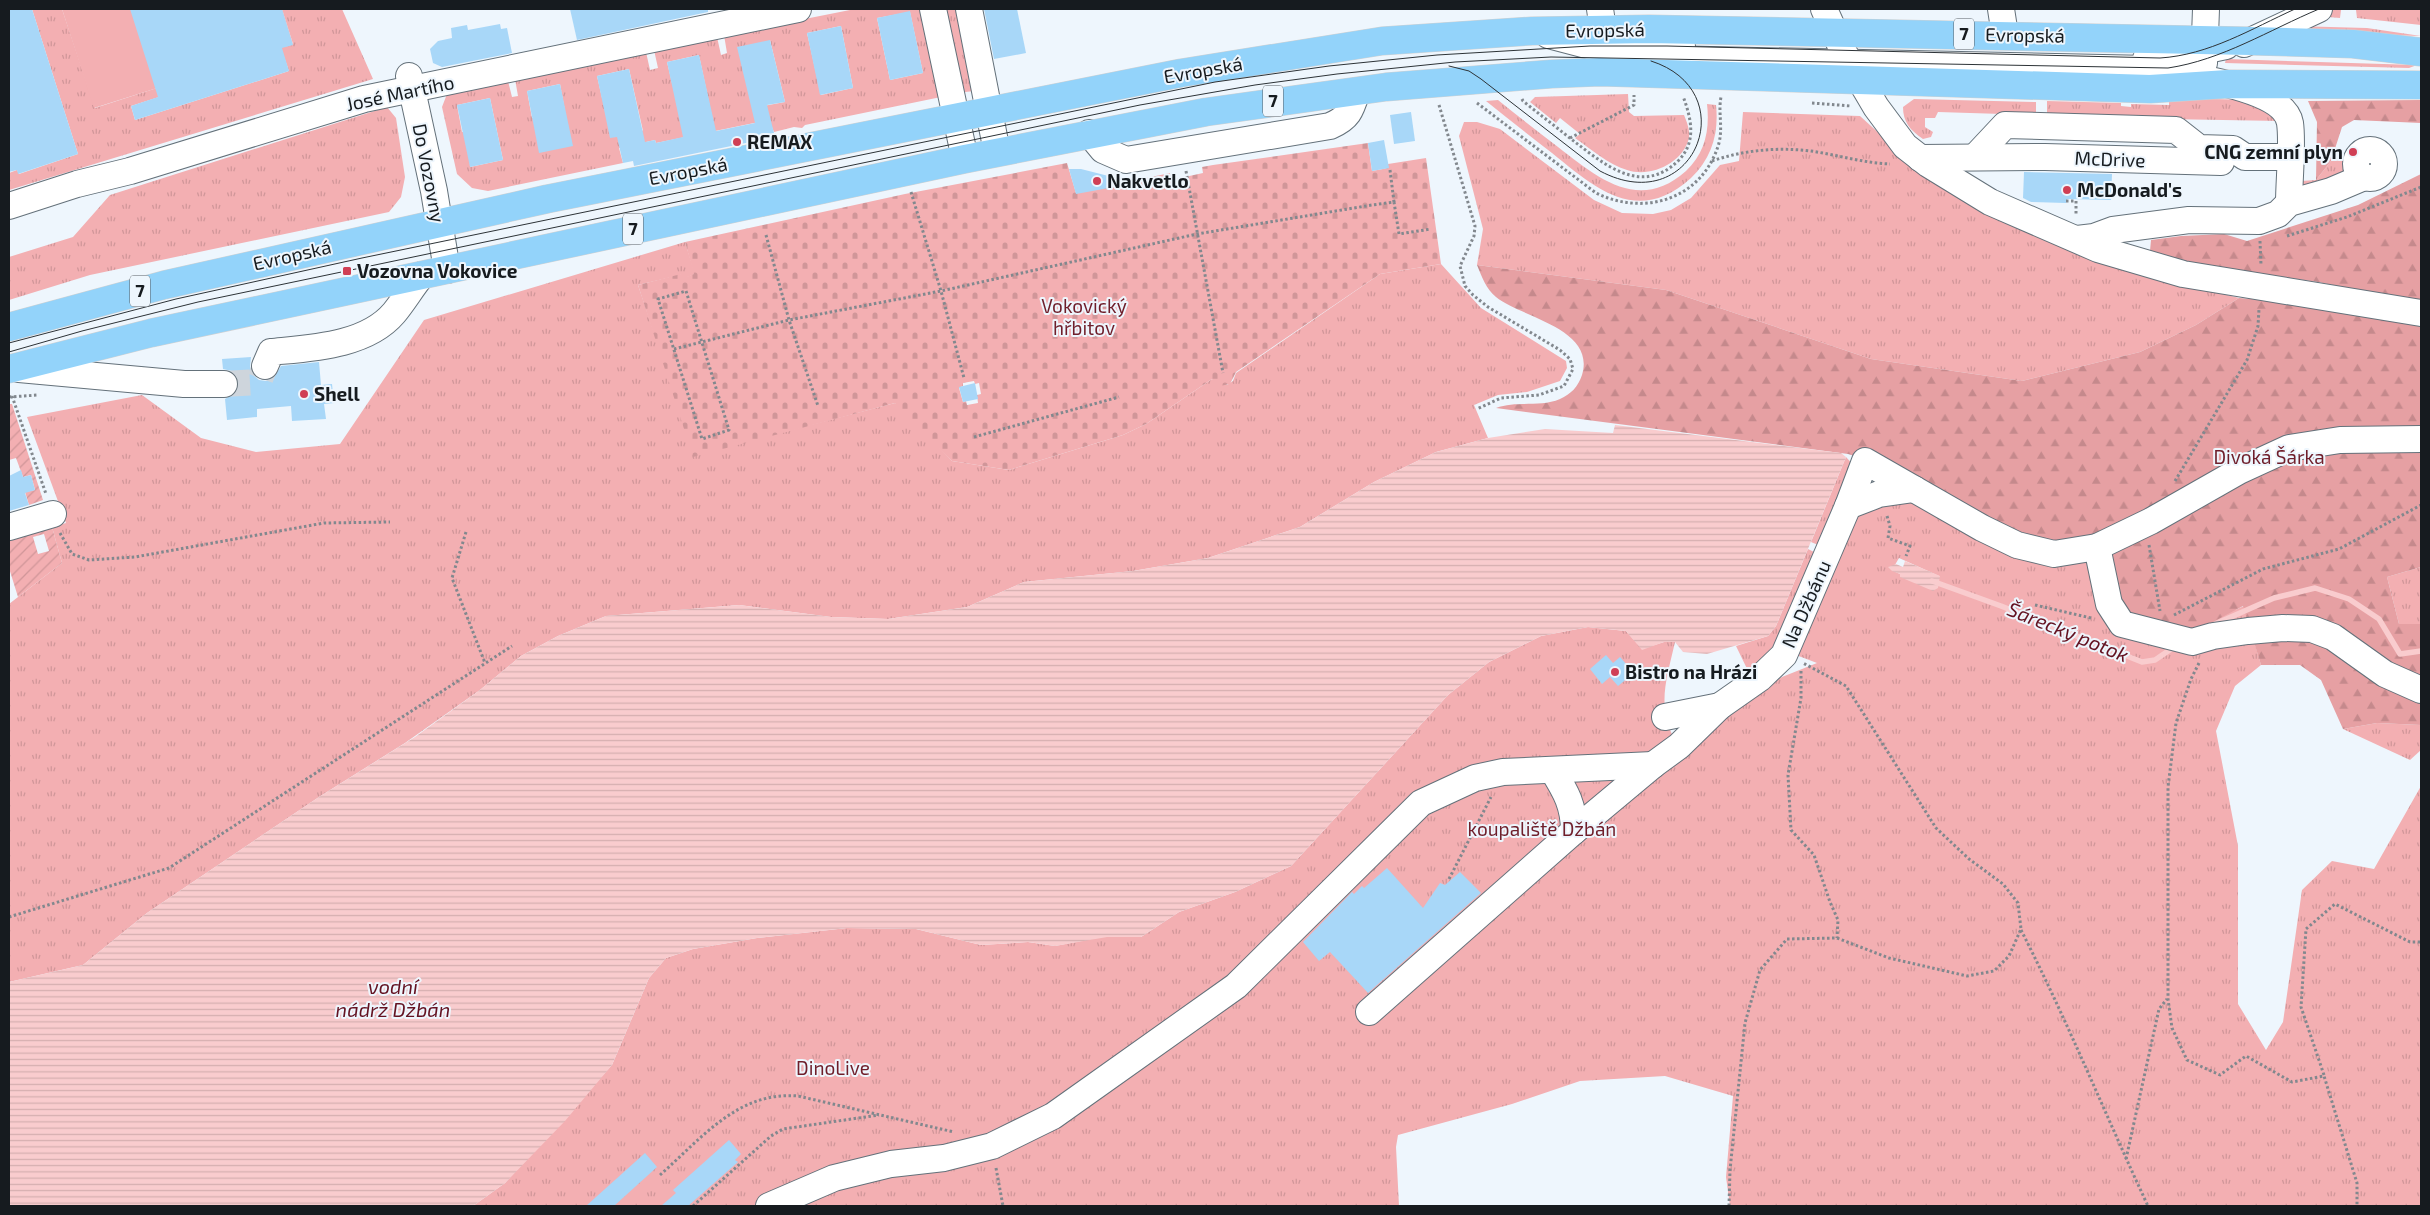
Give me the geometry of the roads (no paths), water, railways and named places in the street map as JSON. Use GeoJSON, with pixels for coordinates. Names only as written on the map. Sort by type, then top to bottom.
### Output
{"type":"FeatureCollection","features":[{"type":"Feature","properties":{"kind":"main road","name":"Evropská"},"geometry":{"type":"LineString","coordinates":[[9,326],[164,285],[438,223],[554,198],[1182,73],[1382,41],[1532,31],[1602,19],[1842,47],[2150,89],[2228,84],[2421,85]]}},
{"type":"Feature","properties":{"kind":"main road","name":"Evropská"},"geometry":{"type":"LineString","coordinates":[[10,368],[151,333],[997,152],[1089,133],[1281,100],[1357,91],[1552,74],[1631,81],[2003,22],[2216,48],[2353,44],[2421,52]]}},
{"type":"Feature","properties":{"kind":"street","name":"José Martího"},"geometry":{"type":"LineString","coordinates":[[9,206],[77,184],[130,171],[411,83],[798,9]]}},
{"type":"Feature","properties":{"kind":"street"},"geometry":{"type":"LineString","coordinates":[[933,9],[965,159]]}},
{"type":"Feature","properties":{"kind":"street"},"geometry":{"type":"LineString","coordinates":[[969,9],[997,152]]}},
{"type":"Feature","properties":{"kind":"street"},"geometry":{"type":"LineString","coordinates":[[2206,9],[2216,48],[2212,77],[2228,84]]}},
{"type":"Feature","properties":{"kind":"street"},"geometry":{"type":"LineString","coordinates":[[2150,69],[2180,66],[2295,9]]}},
{"type":"Feature","properties":{"kind":"street"},"geometry":{"type":"LineString","coordinates":[[1532,31],[1590,46],[1842,47],[2150,59],[2174,57],[2216,48],[2319,9]]}},
{"type":"Feature","properties":{"kind":"street"},"geometry":{"type":"LineString","coordinates":[[1842,47],[2150,69],[2228,84],[2267,96],[2281,107],[2290,121],[2289,203]]}},
{"type":"Feature","properties":{"kind":"street"},"geometry":{"type":"LineString","coordinates":[[1842,47],[1897,135],[1920,158],[1990,202],[2098,249],[2183,274],[2261,276],[2421,313]]}},
{"type":"Feature","properties":{"kind":"street","name":"Do Vozovny"},"geometry":{"type":"LineString","coordinates":[[411,83],[434,191],[438,223],[434,272]]}},
{"type":"Feature","properties":{"kind":"street"},"geometry":{"type":"LineString","coordinates":[[1089,133],[1103,150],[1126,160],[1330,126],[1344,120],[1352,107],[1357,91]]}},
{"type":"Feature","properties":{"kind":"street","name":"McDrive"},"geometry":{"type":"LineString","coordinates":[[1920,158],[1975,156],[2233,163],[2245,157],[2289,156]]}},
{"type":"Feature","properties":{"kind":"street"},"geometry":{"type":"LineString","coordinates":[[2077,239],[2094,237],[2113,230],[2189,220],[2259,221],[2278,214],[2289,203],[2331,192],[2360,172]]}},
{"type":"Feature","properties":{"kind":"street"},"geometry":{"type":"LineString","coordinates":[[265,366],[272,352],[328,346],[370,330],[394,313],[434,272]]}},
{"type":"Feature","properties":{"kind":"street"},"geometry":{"type":"LineString","coordinates":[[10,368],[184,384],[224,384]]}},
{"type":"Feature","properties":{"kind":"street"},"geometry":{"type":"LineString","coordinates":[[2421,439],[2340,440],[2290,448],[2239,470],[2151,521],[2097,547],[2109,604],[2122,624],[2185,638],[2283,628],[2312,629],[2333,637],[2385,674],[2421,690]]}},
{"type":"Feature","properties":{"kind":"street","name":"Na Džbánu"},"geometry":{"type":"LineString","coordinates":[[1369,1012],[1574,831],[1652,765],[1679,746],[1720,706],[1760,678],[1784,655],[1848,506],[1865,461],[1982,528],[2017,545],[2054,554],[2097,547]]}},
{"type":"Feature","properties":{"kind":"street"},"geometry":{"type":"LineString","coordinates":[[1848,506],[1880,494],[1914,489]]}},
{"type":"Feature","properties":{"kind":"street"},"geometry":{"type":"LineString","coordinates":[[9,527],[53,514]]}},
{"type":"Feature","properties":{"kind":"street","name":"Na Džbánu"},"geometry":{"type":"LineString","coordinates":[[1665,718],[1720,706]]}},
{"type":"Feature","properties":{"kind":"street"},"geometry":{"type":"LineString","coordinates":[[769,1206],[834,1178],[891,1164],[944,1158],[992,1146],[1052,1116],[1236,986],[1421,803],[1475,778],[1503,772],[1652,765]]}},
{"type":"Feature","properties":{"kind":"street"},"geometry":{"type":"LineString","coordinates":[[1553,771],[1569,796],[1574,813],[1574,831]]}},
{"type":"Feature","properties":{"kind":"water","name":"vodní nádrž Džbán"},"geometry":{"type":"Polygon","coordinates":[[[1615,425],[1841,453],[1846,457],[1776,626],[1768,636],[1707,654],[1683,652],[1675,642],[1664,642],[1642,650],[1626,631],[1588,627],[1541,636],[1489,662],[1448,695],[1291,866],[1235,892],[1179,912],[1141,937],[1107,937],[1055,946],[1028,942],[981,945],[916,929],[847,928],[757,938],[693,949],[666,958],[649,978],[612,1065],[565,1121],[505,1183],[473,1206],[9,1206],[9,982],[83,965],[147,913],[319,797],[415,737],[480,690],[521,656],[558,636],[606,616],[739,605],[831,617],[888,619],[967,607],[1024,582],[1133,571],[1208,558],[1300,527],[1374,482],[1436,452],[1488,438],[1545,429],[1613,433],[1615,425]]]}},
{"type":"Feature","properties":{"kind":"water"},"geometry":{"type":"Polygon","coordinates":[[[1905,561],[1940,576],[1938,588],[1933,591],[1900,577],[1900,574],[1888,567],[1896,564],[1903,567],[1905,561]]]}},
{"type":"Feature","properties":{"kind":"waterway","name":"Šárecký potok"},"geometry":{"type":"LineString","coordinates":[[1932,581],[2001,606],[2142,662],[2155,660],[2174,647]]}},
{"type":"Feature","properties":{"kind":"waterway","name":"Šárecký potok"},"geometry":{"type":"LineString","coordinates":[[2215,624],[2274,598],[2315,588],[2349,599],[2379,619],[2400,654],[2421,651]]}},
{"type":"Feature","properties":{"kind":"tunnel"},"geometry":{"type":"LineString","coordinates":[[224,384],[259,382],[265,366]]}},
{"type":"Feature","properties":{"kind":"tram line"},"geometry":{"type":"LineString","coordinates":[[9,343],[176,299],[362,258],[1215,82],[1329,66],[1437,55],[1590,46],[1667,46],[2160,58],[2196,52],[2213,46],[2246,33],[2295,9]]}},
{"type":"Feature","properties":{"kind":"tram line"},"geometry":{"type":"LineString","coordinates":[[9,352],[82,331],[198,302],[1140,105],[1255,85],[1337,74],[1455,62],[1551,57],[2168,68],[2188,64],[2226,51],[2319,9]]}},
{"type":"Feature","properties":{"kind":"tram line"},"geometry":{"type":"LineString","coordinates":[[1449,66],[1469,71],[1481,79],[1600,171],[1633,182],[1661,179],[1682,166],[1696,146],[1701,122],[1696,98],[1680,76],[1651,61]]}},
{"type":"Feature","properties":{"kind":"place","name":"REMAX"},"geometry":{"type":"Point","coordinates":[737,142]}},
{"type":"Feature","properties":{"kind":"place","name":"CNG zemní plyn"},"geometry":{"type":"Point","coordinates":[2353,152]}},
{"type":"Feature","properties":{"kind":"place","name":"Nakvetlo"},"geometry":{"type":"Point","coordinates":[1097,181]}},
{"type":"Feature","properties":{"kind":"place","name":"McDonald's"},"geometry":{"type":"Point","coordinates":[2067,190]}},
{"type":"Feature","properties":{"kind":"place","name":"Vozovna Vokovice"},"geometry":{"type":"Point","coordinates":[347,271]}},
{"type":"Feature","properties":{"kind":"place","name":"Shell"},"geometry":{"type":"Point","coordinates":[304,394]}},
{"type":"Feature","properties":{"kind":"place","name":"Bistro na Hrázi"},"geometry":{"type":"Point","coordinates":[1615,672]}},
{"type":"Feature","properties":{"kind":"park label","name":"Vokovický hřbitov"},"geometry":{"type":"Point","coordinates":[1084,317]}},
{"type":"Feature","properties":{"kind":"park label","name":"Divoká Šárka"},"geometry":{"type":"Point","coordinates":[2269,457]}},
{"type":"Feature","properties":{"kind":"park label","name":"koupaliště Džbán"},"geometry":{"type":"Point","coordinates":[1542,829]}},
{"type":"Feature","properties":{"kind":"park label","name":"DinoLive"},"geometry":{"type":"Point","coordinates":[833,1068]}}]}
